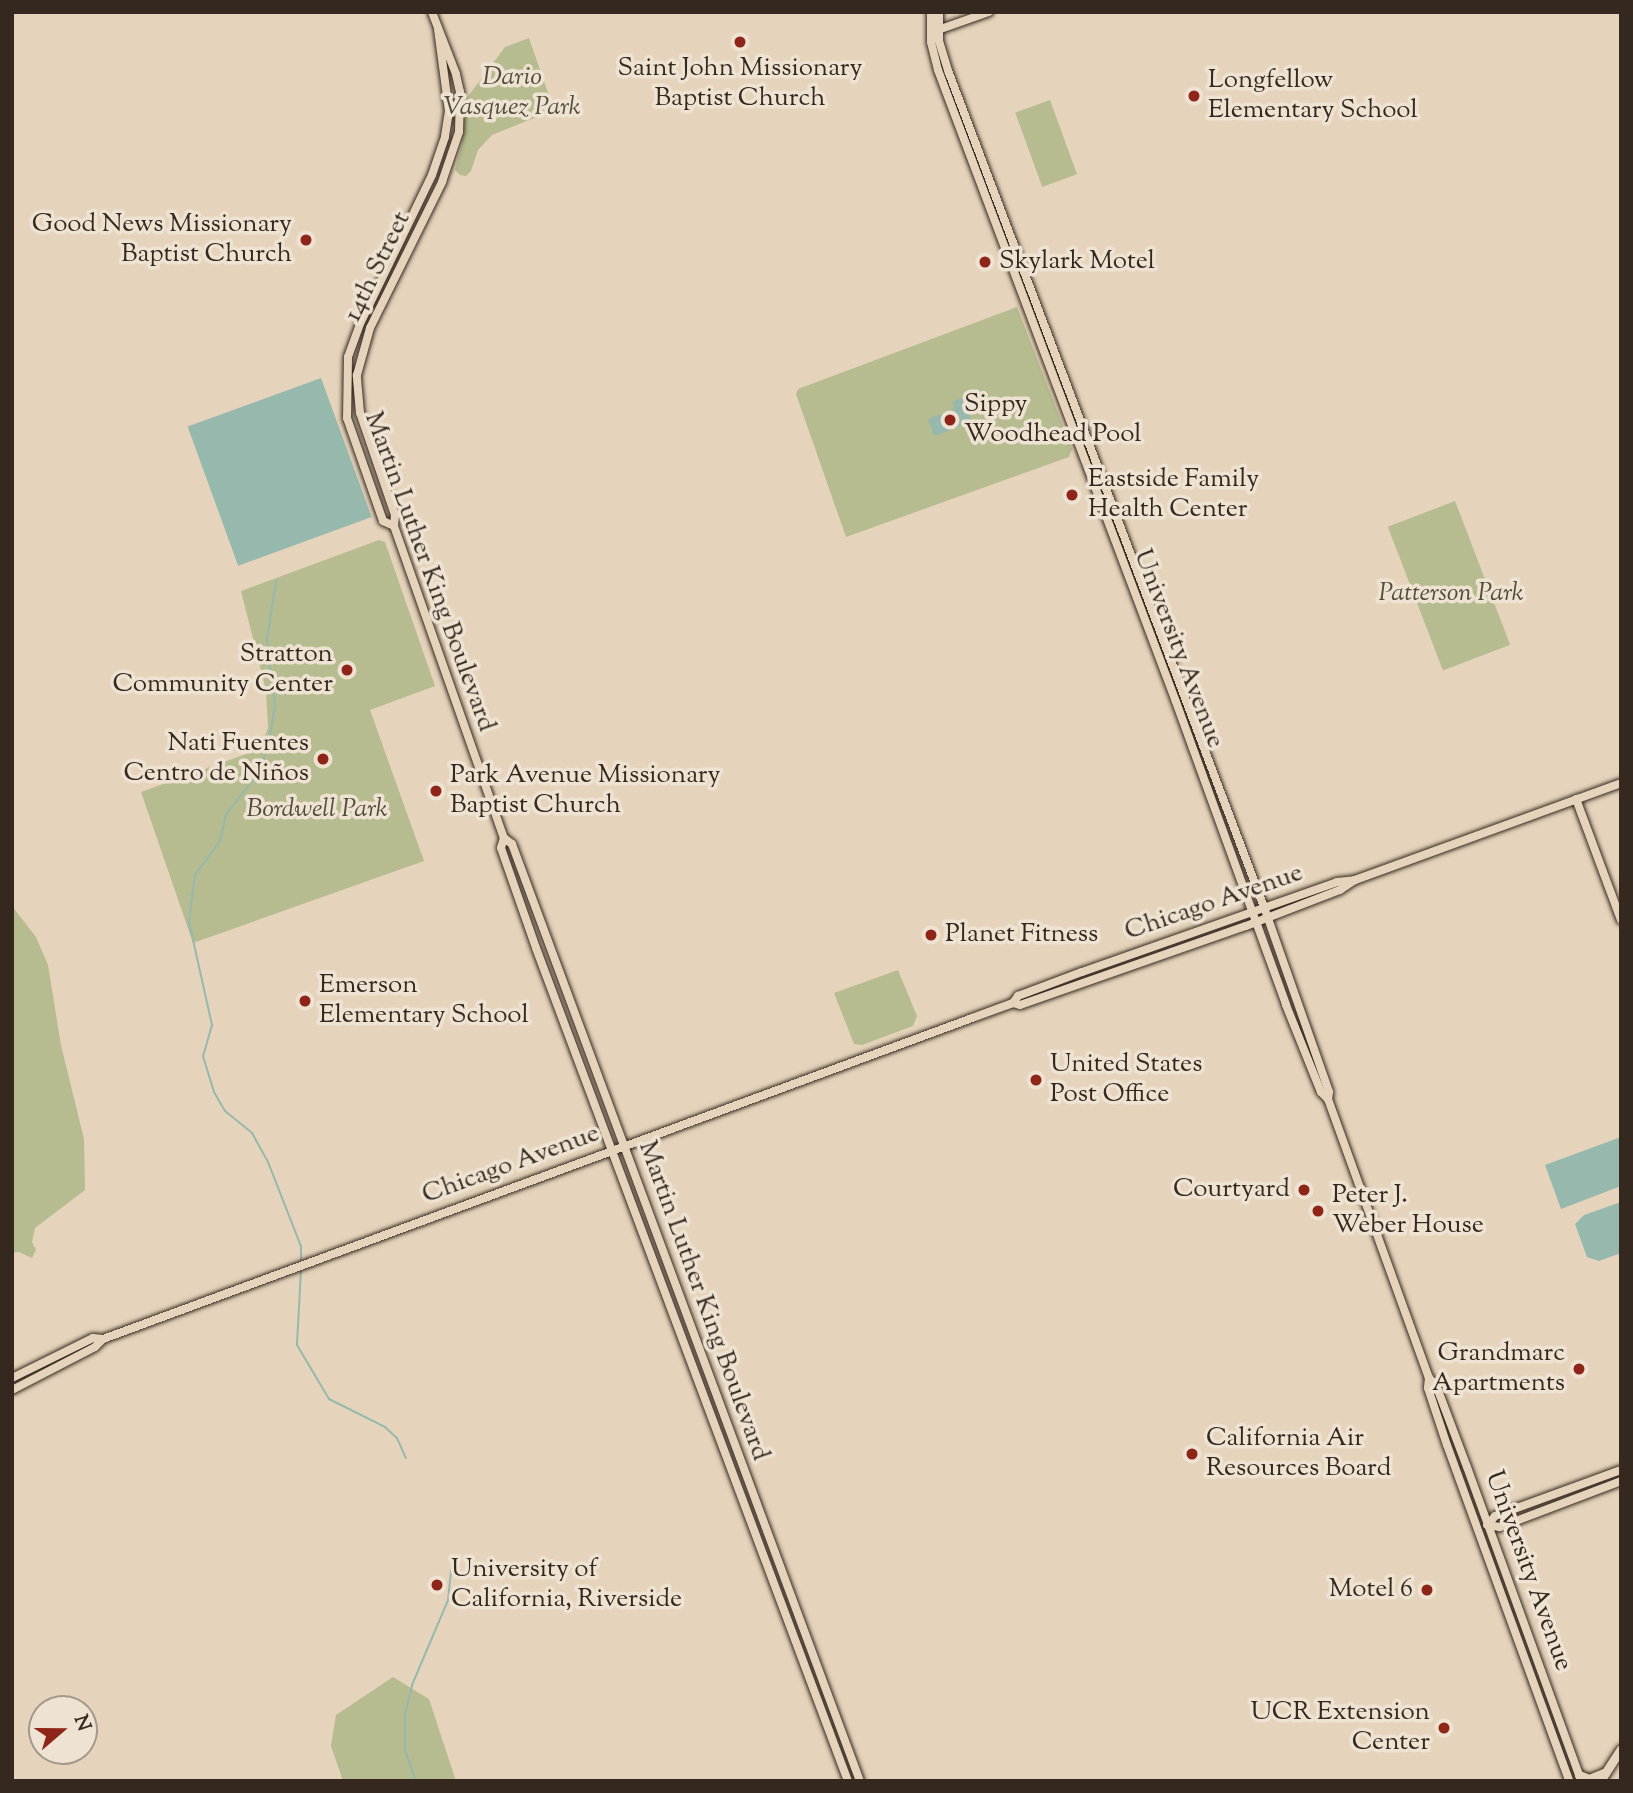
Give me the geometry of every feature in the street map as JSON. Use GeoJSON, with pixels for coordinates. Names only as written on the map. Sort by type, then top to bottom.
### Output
{"type":"FeatureCollection","features":[{"type":"Feature","properties":{"kind":"highway"},"geometry":{"type":"LineString","coordinates":[[1600,1781],[1621,1749]]}},
{"type":"Feature","properties":{"kind":"highway"},"geometry":{"type":"LineString","coordinates":[[1580,1778],[1589,1779],[1606,1772]]}},
{"type":"Feature","properties":{"kind":"main road","name":"14th Street"},"geometry":{"type":"LineString","coordinates":[[348,357],[360,324],[432,175],[444,140],[449,111],[438,29],[432,12]]}},
{"type":"Feature","properties":{"kind":"main road","name":"University Avenue"},"geometry":{"type":"LineString","coordinates":[[931,12],[938,71],[1256,922],[1321,1092],[1328,1099],[1429,1378],[1436,1385],[1580,1778]]}},
{"type":"Feature","properties":{"kind":"main road","name":"University Avenue"},"geometry":{"type":"LineString","coordinates":[[939,12],[934,31],[942,56],[1268,917],[1329,1092],[1328,1099]]}},
{"type":"Feature","properties":{"kind":"main road"},"geometry":{"type":"LineString","coordinates":[[934,31],[989,12]]}},
{"type":"Feature","properties":{"kind":"main road","name":"14th Street"},"geometry":{"type":"LineString","coordinates":[[394,526],[396,515],[360,413],[357,375],[370,328],[442,182],[459,132],[460,92],[444,37],[438,29]]}},
{"type":"Feature","properties":{"kind":"main road"},"geometry":{"type":"LineString","coordinates":[[985,196],[992,198],[1001,222],[1007,228]]}},
{"type":"Feature","properties":{"kind":"main road","name":"Martin Luther King Boulevard"},"geometry":{"type":"LineString","coordinates":[[348,357],[347,418],[383,521],[394,526],[504,838],[512,844],[860,1781]]}},
{"type":"Feature","properties":{"kind":"main road"},"geometry":{"type":"LineString","coordinates":[[1176,702],[1183,704],[1199,737]]}},
{"type":"Feature","properties":{"kind":"main road","name":"Chicago Avenue"},"geometry":{"type":"LineString","coordinates":[[1013,1003],[1020,1006],[1256,922],[1340,890],[1355,880],[1621,783]]}},
{"type":"Feature","properties":{"kind":"main road"},"geometry":{"type":"LineString","coordinates":[[1576,799],[1621,920]]}},
{"type":"Feature","properties":{"kind":"main road","name":"Martin Luther King Boulevard"},"geometry":{"type":"LineString","coordinates":[[504,838],[501,848],[848,1781]]}},
{"type":"Feature","properties":{"kind":"main road","name":"Chicago Avenue"},"geometry":{"type":"LineString","coordinates":[[12,1378],[93,1338],[103,1339],[1013,1003],[1018,996],[1252,911],[1337,882],[1355,880]]}},
{"type":"Feature","properties":{"kind":"main road"},"geometry":{"type":"LineString","coordinates":[[1300,1038],[1307,1040],[1323,1075]]}},
{"type":"Feature","properties":{"kind":"main road","name":"Chicago Avenue"},"geometry":{"type":"LineString","coordinates":[[15,1387],[95,1348],[103,1339]]}},
{"type":"Feature","properties":{"kind":"main road"},"geometry":{"type":"LineString","coordinates":[[15,1387],[22,1377],[49,1362],[51,1357]]}},
{"type":"Feature","properties":{"kind":"main road","name":"University Avenue"},"geometry":{"type":"LineString","coordinates":[[1429,1378],[1428,1388],[1437,1415],[1569,1781]]}},
{"type":"Feature","properties":{"kind":"main road"},"geometry":{"type":"LineString","coordinates":[[1437,1415],[1451,1440],[1458,1444]]}},
{"type":"Feature","properties":{"kind":"main road"},"geometry":{"type":"LineString","coordinates":[[1488,1525],[1495,1516],[1621,1471]]}},
{"type":"Feature","properties":{"kind":"main road"},"geometry":{"type":"LineString","coordinates":[[1478,1528],[1488,1525],[1500,1527],[1621,1481]]}},
{"type":"Feature","properties":{"kind":"green space","name":"Dario Vasquez Park"},"geometry":{"type":"Polygon","coordinates":[[[529,38],[554,110],[492,135],[478,150],[471,171],[466,176],[460,175],[455,170],[462,144],[466,99],[505,47],[529,38]]]}},
{"type":"Feature","properties":{"kind":"green space"},"geometry":{"type":"Polygon","coordinates":[[[1050,100],[1077,174],[1042,187],[1015,113],[1050,100]]]}},
{"type":"Feature","properties":{"kind":"green space"},"geometry":{"type":"Polygon","coordinates":[[[1017,307],[1072,449],[1069,457],[846,537],[796,394],[798,389],[1017,307]]]}},
{"type":"Feature","properties":{"kind":"green space","name":"Patterson Park"},"geometry":{"type":"Polygon","coordinates":[[[1455,501],[1510,645],[1443,671],[1388,527],[1455,501]]]}},
{"type":"Feature","properties":{"kind":"green space","name":"Bordwell Park"},"geometry":{"type":"Polygon","coordinates":[[[379,540],[385,542],[435,686],[370,710],[424,861],[193,943],[141,792],[260,749],[268,728],[266,690],[241,591],[379,540]]]}},
{"type":"Feature","properties":{"kind":"green space"},"geometry":{"type":"Polygon","coordinates":[[[12,906],[36,937],[48,965],[61,1045],[84,1139],[85,1190],[35,1228],[32,1242],[36,1250],[32,1258],[19,1252],[12,1253],[12,906]]]}},
{"type":"Feature","properties":{"kind":"green space"},"geometry":{"type":"Polygon","coordinates":[[[898,970],[917,1016],[913,1026],[862,1045],[854,1044],[834,993],[898,970]]]}},
{"type":"Feature","properties":{"kind":"green space"},"geometry":{"type":"Polygon","coordinates":[[[393,1677],[429,1699],[456,1781],[343,1781],[331,1746],[336,1715],[393,1677]]]}},
{"type":"Feature","properties":{"kind":"water"},"geometry":{"type":"Polygon","coordinates":[[[321,378],[372,517],[238,566],[188,427],[321,378]]]}},
{"type":"Feature","properties":{"kind":"water","name":"Sippy Woodhead Pool"},"geometry":{"type":"Polygon","coordinates":[[[964,397],[972,422],[934,436],[928,419],[954,409],[952,402],[964,397]]]}},
{"type":"Feature","properties":{"kind":"water"},"geometry":{"type":"Polygon","coordinates":[[[1621,1137],[1621,1186],[1561,1209],[1545,1165],[1621,1137]]]}},
{"type":"Feature","properties":{"kind":"water"},"geometry":{"type":"Polygon","coordinates":[[[1621,1202],[1621,1253],[1599,1261],[1587,1257],[1575,1224],[1584,1215],[1621,1202]]]}},
{"type":"Feature","properties":{"kind":"waterway"},"geometry":{"type":"LineString","coordinates":[[276,581],[267,640],[275,705],[269,744],[258,773],[226,815],[220,841],[195,875],[189,922],[212,1025],[203,1056],[214,1092],[225,1111],[252,1133],[268,1162],[301,1246],[301,1261]]}},
{"type":"Feature","properties":{"kind":"waterway"},"geometry":{"type":"LineString","coordinates":[[301,1270],[297,1345],[329,1399],[385,1427],[397,1438],[406,1458]]}},
{"type":"Feature","properties":{"kind":"waterway"},"geometry":{"type":"LineString","coordinates":[[416,1781],[405,1751],[405,1714],[412,1685],[448,1600],[451,1569]]}},
{"type":"Feature","properties":{"kind":"place","name":"Saint John Missionary Baptist Church"},"geometry":{"type":"Point","coordinates":[740,42]}},
{"type":"Feature","properties":{"kind":"place","name":"Longfellow Elementary School"},"geometry":{"type":"Point","coordinates":[1194,96]}},
{"type":"Feature","properties":{"kind":"place","name":"Good News Missionary Baptist Church"},"geometry":{"type":"Point","coordinates":[306,240]}},
{"type":"Feature","properties":{"kind":"place","name":"Skylark Motel"},"geometry":{"type":"Point","coordinates":[985,262]}},
{"type":"Feature","properties":{"kind":"place","name":"Sippy Woodhead Pool"},"geometry":{"type":"Point","coordinates":[950,420]}},
{"type":"Feature","properties":{"kind":"place","name":"Eastside Family Health Center"},"geometry":{"type":"Point","coordinates":[1072,495]}},
{"type":"Feature","properties":{"kind":"place","name":"Stratton Community Center"},"geometry":{"type":"Point","coordinates":[347,670]}},
{"type":"Feature","properties":{"kind":"place","name":"Nati Fuentes Centro de Niños"},"geometry":{"type":"Point","coordinates":[323,759]}},
{"type":"Feature","properties":{"kind":"place","name":"Park Avenue Missionary Baptist Church"},"geometry":{"type":"Point","coordinates":[436,791]}},
{"type":"Feature","properties":{"kind":"place","name":"Planet Fitness"},"geometry":{"type":"Point","coordinates":[931,935]}},
{"type":"Feature","properties":{"kind":"place","name":"Emerson Elementary School"},"geometry":{"type":"Point","coordinates":[305,1001]}},
{"type":"Feature","properties":{"kind":"place","name":"United States Post Office"},"geometry":{"type":"Point","coordinates":[1036,1080]}},
{"type":"Feature","properties":{"kind":"place","name":"Courtyard"},"geometry":{"type":"Point","coordinates":[1304,1190]}},
{"type":"Feature","properties":{"kind":"place","name":"Peter J. Weber House"},"geometry":{"type":"Point","coordinates":[1318,1211]}},
{"type":"Feature","properties":{"kind":"place","name":"Grandmarc Apartments"},"geometry":{"type":"Point","coordinates":[1579,1369]}},
{"type":"Feature","properties":{"kind":"place","name":"California Air Resources Board"},"geometry":{"type":"Point","coordinates":[1192,1454]}},
{"type":"Feature","properties":{"kind":"place","name":"University of California, Riverside"},"geometry":{"type":"Point","coordinates":[437,1585]}},
{"type":"Feature","properties":{"kind":"place","name":"Motel 6"},"geometry":{"type":"Point","coordinates":[1427,1590]}},
{"type":"Feature","properties":{"kind":"place","name":"UCR Extension Center"},"geometry":{"type":"Point","coordinates":[1444,1728]}}]}
